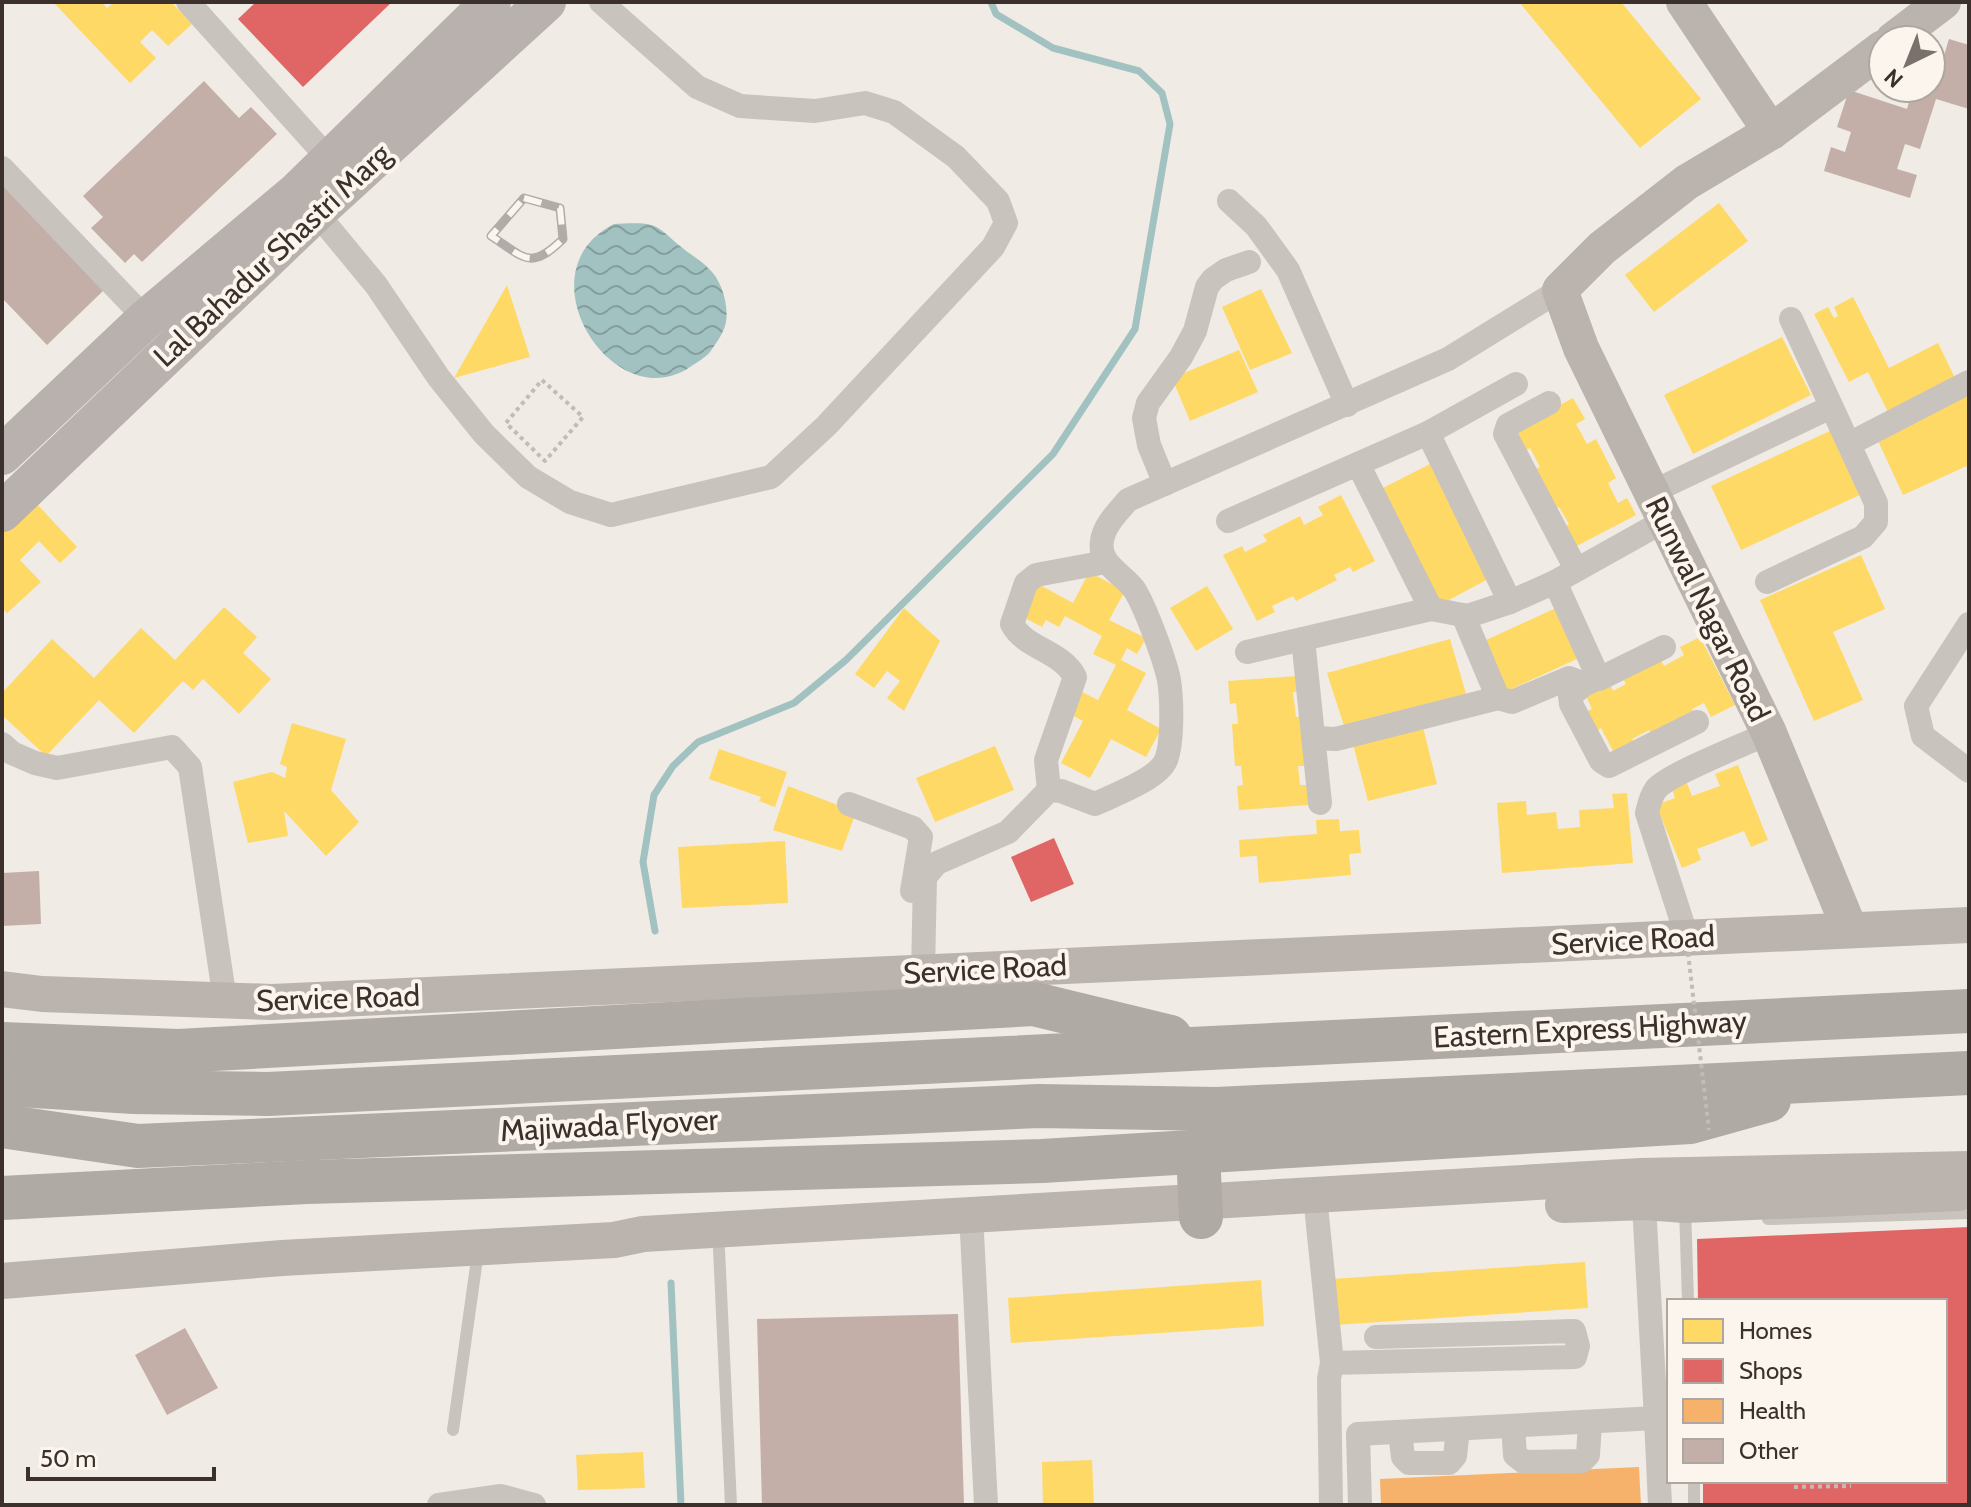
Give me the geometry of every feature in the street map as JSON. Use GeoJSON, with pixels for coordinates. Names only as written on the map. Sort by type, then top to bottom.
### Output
{"type":"FeatureCollection","features":[{"type":"Feature","properties":{"kind":"highway"},"geometry":{"type":"LineString","coordinates":[[2,1044],[178,1051],[1034,1004],[1212,1048]]}},
{"type":"Feature","properties":{"kind":"highway","name":"Eastern Express Highway"},"geometry":{"type":"LineString","coordinates":[[1212,1048],[1969,1011]]}},
{"type":"Feature","properties":{"kind":"highway","name":"Majiwada Flyover"},"geometry":{"type":"LineString","coordinates":[[2,1084],[134,1092],[268,1094],[1212,1048]]}},
{"type":"Feature","properties":{"kind":"highway","name":"Eastern Express Highway"},"geometry":{"type":"LineString","coordinates":[[1213,1137],[1849,1079],[1969,1073]]}},
{"type":"Feature","properties":{"kind":"highway","name":"Majiwada Flyover"},"geometry":{"type":"LineString","coordinates":[[2,1126],[138,1146],[1039,1106],[1213,1137]]}},
{"type":"Feature","properties":{"kind":"highway"},"geometry":{"type":"LineString","coordinates":[[2,1198],[307,1182],[1042,1161],[1213,1137],[1213,1208]]}},
{"type":"Feature","properties":{"kind":"highway"},"geometry":{"type":"LineString","coordinates":[[2,1150],[138,1146]]}},
{"type":"Feature","properties":{"kind":"main road","name":"Lal Bahadur Shastri Marg"},"geometry":{"type":"LineString","coordinates":[[2,512],[307,202],[330,160],[491,2]]}},
{"type":"Feature","properties":{"kind":"main road","name":"Lal Bahadur Shastri Marg"},"geometry":{"type":"LineString","coordinates":[[2,455],[146,319],[307,202],[546,2]]}},
{"type":"Feature","properties":{"kind":"street"},"geometry":{"type":"LineString","coordinates":[[188,2],[330,160]]}},
{"type":"Feature","properties":{"kind":"street"},"geometry":{"type":"LineString","coordinates":[[307,202],[376,285],[439,378],[484,434],[528,477],[570,502],[611,515],[771,477],[826,426],[993,247],[1006,223],[998,201],[956,157],[894,112],[865,103],[815,111],[740,106],[697,87],[601,2]]}},
{"type":"Feature","properties":{"kind":"street"},"geometry":{"type":"LineString","coordinates":[[1684,2],[1771,132]]}},
{"type":"Feature","properties":{"kind":"street"},"geometry":{"type":"LineString","coordinates":[[1914,24],[1943,2]]}},
{"type":"Feature","properties":{"kind":"street"},"geometry":{"type":"LineString","coordinates":[[1049,790],[1061,791],[1095,804],[1141,782],[1165,762],[1170,734],[1169,680],[1133,588],[1106,562],[1101,542],[1109,523],[1128,500],[1448,359],[1560,290],[1602,248],[1687,182],[1771,132],[1867,60]]}},
{"type":"Feature","properties":{"kind":"street"},"geometry":{"type":"LineString","coordinates":[[2,168],[146,319]]}},
{"type":"Feature","properties":{"kind":"street"},"geometry":{"type":"LineString","coordinates":[[1229,201],[1256,226],[1288,270],[1347,405]]}},
{"type":"Feature","properties":{"kind":"street"},"geometry":{"type":"LineString","coordinates":[[1165,484],[1149,445],[1144,418],[1148,403],[1181,357],[1195,331],[1207,287],[1226,270],[1249,262]]}},
{"type":"Feature","properties":{"kind":"street","name":"Runwal Nagar Road"},"geometry":{"type":"LineString","coordinates":[[1560,290],[1581,348],[1769,733],[1850,930]]}},
{"type":"Feature","properties":{"kind":"street"},"geometry":{"type":"LineString","coordinates":[[1767,582],[1863,537],[1876,522],[1876,503],[1791,319]]}},
{"type":"Feature","properties":{"kind":"street"},"geometry":{"type":"LineString","coordinates":[[1849,444],[1969,382]]}},
{"type":"Feature","properties":{"kind":"street"},"geometry":{"type":"LineString","coordinates":[[1228,521],[1428,433],[1516,384]]}},
{"type":"Feature","properties":{"kind":"street"},"geometry":{"type":"LineString","coordinates":[[1549,403],[1508,425],[1505,434],[1565,576],[1592,681]]}},
{"type":"Feature","properties":{"kind":"street"},"geometry":{"type":"LineString","coordinates":[[1247,652],[1431,609],[1463,615],[1510,602],[1565,576],[1657,507],[1831,407]]}},
{"type":"Feature","properties":{"kind":"street"},"geometry":{"type":"LineString","coordinates":[[1428,433],[1510,602]]}},
{"type":"Feature","properties":{"kind":"street"},"geometry":{"type":"LineString","coordinates":[[1358,464],[1431,609]]}},
{"type":"Feature","properties":{"kind":"street"},"geometry":{"type":"LineString","coordinates":[[1049,790],[1046,760],[1075,677],[1070,666],[1017,633],[1012,624],[1026,583],[1036,575],[1106,562]]}},
{"type":"Feature","properties":{"kind":"street"},"geometry":{"type":"LineString","coordinates":[[1463,615],[1498,698]]}},
{"type":"Feature","properties":{"kind":"street"},"geometry":{"type":"LineString","coordinates":[[1969,624],[1916,706],[1923,736],[1969,771]]}},
{"type":"Feature","properties":{"kind":"street"},"geometry":{"type":"LineString","coordinates":[[1303,639],[1320,803]]}},
{"type":"Feature","properties":{"kind":"street"},"geometry":{"type":"LineString","coordinates":[[1664,647],[1592,681],[1570,696],[1571,704],[1601,761],[1609,766],[1697,722]]}},
{"type":"Feature","properties":{"kind":"street"},"geometry":{"type":"LineString","coordinates":[[1314,738],[1336,739],[1498,698],[1512,702],[1569,678],[1592,681]]}},
{"type":"Feature","properties":{"kind":"street"},"geometry":{"type":"LineString","coordinates":[[1688,945],[1647,813],[1650,800],[1657,788],[1672,778],[1769,733]]}},
{"type":"Feature","properties":{"kind":"street"},"geometry":{"type":"LineString","coordinates":[[2,744],[12,753],[57,768],[172,747],[190,767],[225,1000]]}},
{"type":"Feature","properties":{"kind":"street"},"geometry":{"type":"LineString","coordinates":[[914,972],[925,877],[937,863],[1008,832],[1049,790]]}},
{"type":"Feature","properties":{"kind":"street"},"geometry":{"type":"LineString","coordinates":[[849,804],[913,828],[921,837],[908,912],[914,972]]}},
{"type":"Feature","properties":{"kind":"street","name":"Service Road"},"geometry":{"type":"LineString","coordinates":[[2,989],[42,994],[272,1002],[914,972],[1688,945],[1850,930],[1969,925]]}},
{"type":"Feature","properties":{"kind":"street"},"geometry":{"type":"LineString","coordinates":[[2,1281],[282,1258],[614,1240],[643,1234],[972,1223],[1969,1169]]}},
{"type":"Feature","properties":{"kind":"street"},"geometry":{"type":"LineString","coordinates":[[1643,1189],[1713,1208],[1969,1193]]}},
{"type":"Feature","properties":{"kind":"street"},"geometry":{"type":"LineString","coordinates":[[1643,1189],[1660,1505]]}},
{"type":"Feature","properties":{"kind":"street"},"geometry":{"type":"LineString","coordinates":[[1315,1204],[1332,1363],[1329,1379],[1331,1505]]}},
{"type":"Feature","properties":{"kind":"street"},"geometry":{"type":"LineString","coordinates":[[614,1240],[643,1253],[719,1249],[972,1223]]}},
{"type":"Feature","properties":{"kind":"street"},"geometry":{"type":"LineString","coordinates":[[972,1223],[986,1505]]}},
{"type":"Feature","properties":{"kind":"street"},"geometry":{"type":"LineString","coordinates":[[1332,1363],[1575,1357],[1578,1346],[1574,1331],[1376,1337]]}},
{"type":"Feature","properties":{"kind":"street"},"geometry":{"type":"LineString","coordinates":[[1360,1505],[1358,1434],[1656,1418]]}},
{"type":"Feature","properties":{"kind":"street"},"geometry":{"type":"LineString","coordinates":[[1513,1426],[1515,1455],[1524,1462],[1582,1461],[1588,1455],[1590,1423]]}},
{"type":"Feature","properties":{"kind":"street"},"geometry":{"type":"LineString","coordinates":[[1400,1432],[1403,1457],[1409,1463],[1449,1463],[1455,1456],[1458,1429]]}},
{"type":"Feature","properties":{"kind":"street"},"geometry":{"type":"LineString","coordinates":[[439,1505],[501,1496],[534,1505]]}},
{"type":"Feature","properties":{"kind":"lane"},"geometry":{"type":"LineString","coordinates":[[1689,1299],[1713,1208]]}},
{"type":"Feature","properties":{"kind":"lane"},"geometry":{"type":"LineString","coordinates":[[1750,1220],[1969,1213]]}},
{"type":"Feature","properties":{"kind":"lane"},"geometry":{"type":"LineString","coordinates":[[453,1430],[479,1249]]}},
{"type":"Feature","properties":{"kind":"lane"},"geometry":{"type":"LineString","coordinates":[[719,1249],[731,1505]]}},
{"type":"Feature","properties":{"kind":"lane"},"geometry":{"type":"LineString","coordinates":[[1694,1483],[1694,1505]]}},
{"type":"Feature","properties":{"kind":"path"},"geometry":{"type":"LineString","coordinates":[[542,380],[583,417],[545,461],[506,423],[542,380]]}},
{"type":"Feature","properties":{"kind":"path"},"geometry":{"type":"LineString","coordinates":[[1688,945],[1709,1130]]}},
{"type":"Feature","properties":{"kind":"path"},"geometry":{"type":"LineString","coordinates":[[1851,1486],[1794,1487],[1851,1486]]}},
{"type":"Feature","properties":{"kind":"water"},"geometry":{"type":"Polygon","coordinates":[[[614,224],[642,224],[659,228],[706,266],[718,281],[725,298],[726,324],[710,352],[690,367],[661,378],[633,373],[608,357],[588,333],[576,304],[575,274],[587,246],[614,224]]]}},
{"type":"Feature","properties":{"kind":"building: Homes"},"geometry":{"type":"Polygon","coordinates":[[[53,2],[102,2],[107,8],[114,2],[171,2],[192,24],[168,46],[152,30],[140,42],[156,58],[130,83],[53,2]]]}},
{"type":"Feature","properties":{"kind":"building: Homes"},"geometry":{"type":"Polygon","coordinates":[[[1519,2],[1621,2],[1701,99],[1640,148],[1519,2]]]}},
{"type":"Feature","properties":{"kind":"building: Homes"},"geometry":{"type":"Polygon","coordinates":[[[1719,203],[1748,241],[1654,312],[1625,275],[1719,203]]]}},
{"type":"Feature","properties":{"kind":"building: Homes"},"geometry":{"type":"Polygon","coordinates":[[[507,285],[530,357],[454,378],[507,285]]]}},
{"type":"Feature","properties":{"kind":"building: Homes"},"geometry":{"type":"Polygon","coordinates":[[[1261,289],[1292,353],[1250,370],[1222,307],[1261,289]]]}},
{"type":"Feature","properties":{"kind":"building: Homes"},"geometry":{"type":"Polygon","coordinates":[[[1853,297],[1889,368],[1938,343],[1955,378],[1888,412],[1868,372],[1849,382],[1814,314],[1828,307],[1834,318],[1838,316],[1834,307],[1853,297]]]}},
{"type":"Feature","properties":{"kind":"building: Homes"},"geometry":{"type":"Polygon","coordinates":[[[1782,337],[1811,395],[1693,454],[1664,395],[1782,337]]]}},
{"type":"Feature","properties":{"kind":"building: Homes"},"geometry":{"type":"Polygon","coordinates":[[[1239,350],[1258,392],[1190,421],[1172,378],[1239,350]]]}},
{"type":"Feature","properties":{"kind":"building: Homes"},"geometry":{"type":"Polygon","coordinates":[[[1969,388],[1969,465],[1903,495],[1874,432],[1969,388]]]}},
{"type":"Feature","properties":{"kind":"building: Homes"},"geometry":{"type":"Polygon","coordinates":[[[1573,398],[1585,419],[1576,424],[1587,444],[1596,439],[1616,478],[1608,483],[1618,503],[1627,498],[1636,515],[1573,548],[1562,528],[1569,524],[1559,507],[1553,510],[1532,471],[1540,467],[1530,448],[1522,452],[1510,432],[1573,398]]]}},
{"type":"Feature","properties":{"kind":"building: Homes"},"geometry":{"type":"Polygon","coordinates":[[[1834,429],[1864,493],[1741,550],[1711,486],[1834,429]]]}},
{"type":"Feature","properties":{"kind":"building: Homes"},"geometry":{"type":"Polygon","coordinates":[[[1430,464],[1488,579],[1436,607],[1426,586],[1431,583],[1377,491],[1430,464]]]}},
{"type":"Feature","properties":{"kind":"building: Homes"},"geometry":{"type":"Polygon","coordinates":[[[1341,495],[1375,561],[1353,572],[1350,567],[1334,575],[1337,580],[1296,601],[1293,596],[1272,606],[1275,612],[1257,621],[1223,555],[1242,546],[1245,552],[1267,541],[1263,535],[1300,516],[1304,525],[1323,515],[1318,507],[1341,495]]]}},
{"type":"Feature","properties":{"kind":"building: Homes"},"geometry":{"type":"Polygon","coordinates":[[[34,501],[77,547],[60,563],[39,541],[20,560],[41,582],[7,613],[2,608],[2,531],[34,501]]]}},
{"type":"Feature","properties":{"kind":"building: Homes"},"geometry":{"type":"Polygon","coordinates":[[[1861,555],[1885,609],[1833,632],[1863,700],[1814,721],[1760,600],[1861,555]]]}},
{"type":"Feature","properties":{"kind":"building: Homes"},"geometry":{"type":"Polygon","coordinates":[[[1089,572],[1125,591],[1109,620],[1146,638],[1137,654],[1127,648],[1121,660],[1146,673],[1127,710],[1161,729],[1146,757],[1111,739],[1090,778],[1061,763],[1083,721],[1064,711],[1076,689],[1098,700],[1116,665],[1093,654],[1102,636],[1065,616],[1059,627],[1046,620],[1042,627],[1021,616],[1038,584],[1073,603],[1089,572]]]}},
{"type":"Feature","properties":{"kind":"building: Homes"},"geometry":{"type":"Polygon","coordinates":[[[1207,586],[1233,629],[1196,651],[1170,608],[1207,586]]]}},
{"type":"Feature","properties":{"kind":"building: Homes"},"geometry":{"type":"Polygon","coordinates":[[[224,607],[257,637],[243,653],[271,679],[239,714],[203,679],[193,690],[183,681],[134,733],[99,700],[46,756],[2,715],[2,693],[52,639],[94,678],[141,628],[175,660],[224,607]]]}},
{"type":"Feature","properties":{"kind":"building: Homes"},"geometry":{"type":"Polygon","coordinates":[[[904,608],[940,641],[904,711],[887,698],[900,681],[887,671],[874,688],[855,674],[904,608]]]}},
{"type":"Feature","properties":{"kind":"building: Homes"},"geometry":{"type":"Polygon","coordinates":[[[1556,608],[1579,658],[1507,691],[1484,641],[1556,608]]]}},
{"type":"Feature","properties":{"kind":"building: Homes"},"geometry":{"type":"Polygon","coordinates":[[[1700,637],[1735,705],[1711,717],[1704,703],[1651,734],[1649,730],[1632,739],[1634,742],[1614,753],[1601,728],[1591,734],[1581,714],[1592,709],[1586,696],[1610,683],[1613,691],[1626,684],[1622,677],[1660,658],[1664,666],[1684,655],[1680,647],[1700,637]]]}},
{"type":"Feature","properties":{"kind":"building: Homes"},"geometry":{"type":"Polygon","coordinates":[[[1450,639],[1467,697],[1346,732],[1327,673],[1450,639]]]}},
{"type":"Feature","properties":{"kind":"building: Homes"},"geometry":{"type":"Polygon","coordinates":[[[1298,676],[1299,692],[1293,692],[1296,717],[1301,716],[1305,766],[1298,766],[1300,785],[1307,785],[1309,805],[1239,810],[1237,786],[1243,785],[1241,766],[1235,766],[1232,724],[1238,724],[1236,703],[1230,704],[1228,681],[1298,676]]]}},
{"type":"Feature","properties":{"kind":"building: Homes"},"geometry":{"type":"Polygon","coordinates":[[[292,723],[346,739],[331,790],[359,822],[326,856],[284,811],[288,836],[248,843],[233,782],[272,772],[285,778],[287,767],[280,764],[292,723]]]}},
{"type":"Feature","properties":{"kind":"building: Homes"},"geometry":{"type":"Polygon","coordinates":[[[1423,727],[1437,784],[1368,801],[1353,744],[1423,727]]]}},
{"type":"Feature","properties":{"kind":"building: Homes"},"geometry":{"type":"Polygon","coordinates":[[[995,746],[1014,790],[935,822],[916,778],[995,746]]]}},
{"type":"Feature","properties":{"kind":"building: Homes"},"geometry":{"type":"Polygon","coordinates":[[[719,749],[787,772],[775,807],[759,801],[761,797],[709,779],[719,749]]]}},
{"type":"Feature","properties":{"kind":"building: Homes"},"geometry":{"type":"Polygon","coordinates":[[[1738,765],[1768,840],[1751,847],[1744,831],[1697,849],[1701,860],[1682,868],[1656,805],[1675,798],[1672,789],[1687,783],[1692,796],[1720,786],[1715,774],[1738,765]]]}},
{"type":"Feature","properties":{"kind":"building: Homes"},"geometry":{"type":"Polygon","coordinates":[[[788,786],[856,812],[842,851],[773,830],[788,786]]]}},
{"type":"Feature","properties":{"kind":"building: Homes"},"geometry":{"type":"Polygon","coordinates":[[[1627,793],[1633,863],[1502,873],[1497,803],[1526,801],[1527,815],[1556,812],[1558,829],[1580,827],[1579,810],[1614,808],[1612,794],[1627,793]]]}},
{"type":"Feature","properties":{"kind":"building: Homes"},"geometry":{"type":"Polygon","coordinates":[[[1339,819],[1340,831],[1359,830],[1361,853],[1349,854],[1351,875],[1259,883],[1257,856],[1240,857],[1239,840],[1317,834],[1316,820],[1339,819]]]}},
{"type":"Feature","properties":{"kind":"building: Homes"},"geometry":{"type":"Polygon","coordinates":[[[785,841],[788,903],[682,908],[678,847],[785,841]]]}},
{"type":"Feature","properties":{"kind":"building: Homes"},"geometry":{"type":"Polygon","coordinates":[[[1585,1262],[1588,1308],[1335,1325],[1332,1279],[1585,1262]]]}},
{"type":"Feature","properties":{"kind":"building: Homes"},"geometry":{"type":"Polygon","coordinates":[[[1261,1280],[1264,1326],[1011,1343],[1008,1298],[1261,1280]]]}},
{"type":"Feature","properties":{"kind":"building: Homes"},"geometry":{"type":"Polygon","coordinates":[[[643,1452],[645,1488],[578,1490],[576,1455],[643,1452]]]}},
{"type":"Feature","properties":{"kind":"building: Homes"},"geometry":{"type":"Polygon","coordinates":[[[1092,1460],[1094,1505],[1043,1505],[1042,1462],[1092,1460]]]}},
{"type":"Feature","properties":{"kind":"building: Shops"},"geometry":{"type":"Polygon","coordinates":[[[256,2],[392,2],[303,87],[238,19],[256,2]]]}},
{"type":"Feature","properties":{"kind":"building: Shops"},"geometry":{"type":"Polygon","coordinates":[[[1054,838],[1074,884],[1031,902],[1011,857],[1054,838]]]}},
{"type":"Feature","properties":{"kind":"building: Shops"},"geometry":{"type":"Polygon","coordinates":[[[1969,1227],[1969,1505],[1703,1505],[1703,1483],[1947,1483],[1947,1299],[1698,1299],[1697,1239],[1969,1227]]]}},
{"type":"Feature","properties":{"kind":"building: Health"},"geometry":{"type":"Polygon","coordinates":[[[1639,1467],[1641,1505],[1381,1505],[1380,1479],[1639,1467]]]}},
{"type":"Feature","properties":{"kind":"building: Other"},"geometry":{"type":"Polygon","coordinates":[[[1949,39],[1969,45],[1969,109],[1947,102],[1949,39]]]}},
{"type":"Feature","properties":{"kind":"building: Other"},"geometry":{"type":"Polygon","coordinates":[[[204,81],[239,118],[251,107],[277,134],[142,262],[134,254],[125,263],[91,228],[103,217],[83,196],[204,81]]]}},
{"type":"Feature","properties":{"kind":"building: Other"},"geometry":{"type":"Polygon","coordinates":[[[1849,90],[1867,96],[1867,104],[1892,104],[1907,109],[1908,104],[1934,104],[1920,149],[1905,144],[1897,169],[1917,175],[1910,198],[1824,171],[1831,147],[1845,152],[1851,132],[1837,127],[1849,90]]]}},
{"type":"Feature","properties":{"kind":"building: Other"},"geometry":{"type":"Polygon","coordinates":[[[2,182],[104,290],[47,345],[2,298],[2,182]]]}},
{"type":"Feature","properties":{"kind":"building: Other"},"geometry":{"type":"Polygon","coordinates":[[[39,871],[41,924],[2,926],[2,873],[39,871]]]}},
{"type":"Feature","properties":{"kind":"building: Other"},"geometry":{"type":"Polygon","coordinates":[[[958,1314],[964,1505],[762,1505],[757,1319],[958,1314]]]}},
{"type":"Feature","properties":{"kind":"building: Other"},"geometry":{"type":"Polygon","coordinates":[[[185,1328],[218,1388],[167,1415],[135,1355],[185,1328]]]}},
{"type":"Feature","properties":{"kind":"waterway"},"geometry":{"type":"LineString","coordinates":[[655,931],[643,862],[654,795],[673,766],[698,742],[794,703],[846,660],[1053,454],[1135,329],[1170,124],[1162,93],[1139,71],[1053,48],[996,14],[991,2]]}},
{"type":"Feature","properties":{"kind":"waterway"},"geometry":{"type":"LineString","coordinates":[[671,1283],[681,1505]]}},
{"type":"Feature","properties":{"kind":"railway"},"geometry":{"type":"LineString","coordinates":[[524,198],[560,208],[563,239],[535,258],[520,255],[491,236],[524,198]]}}]}
